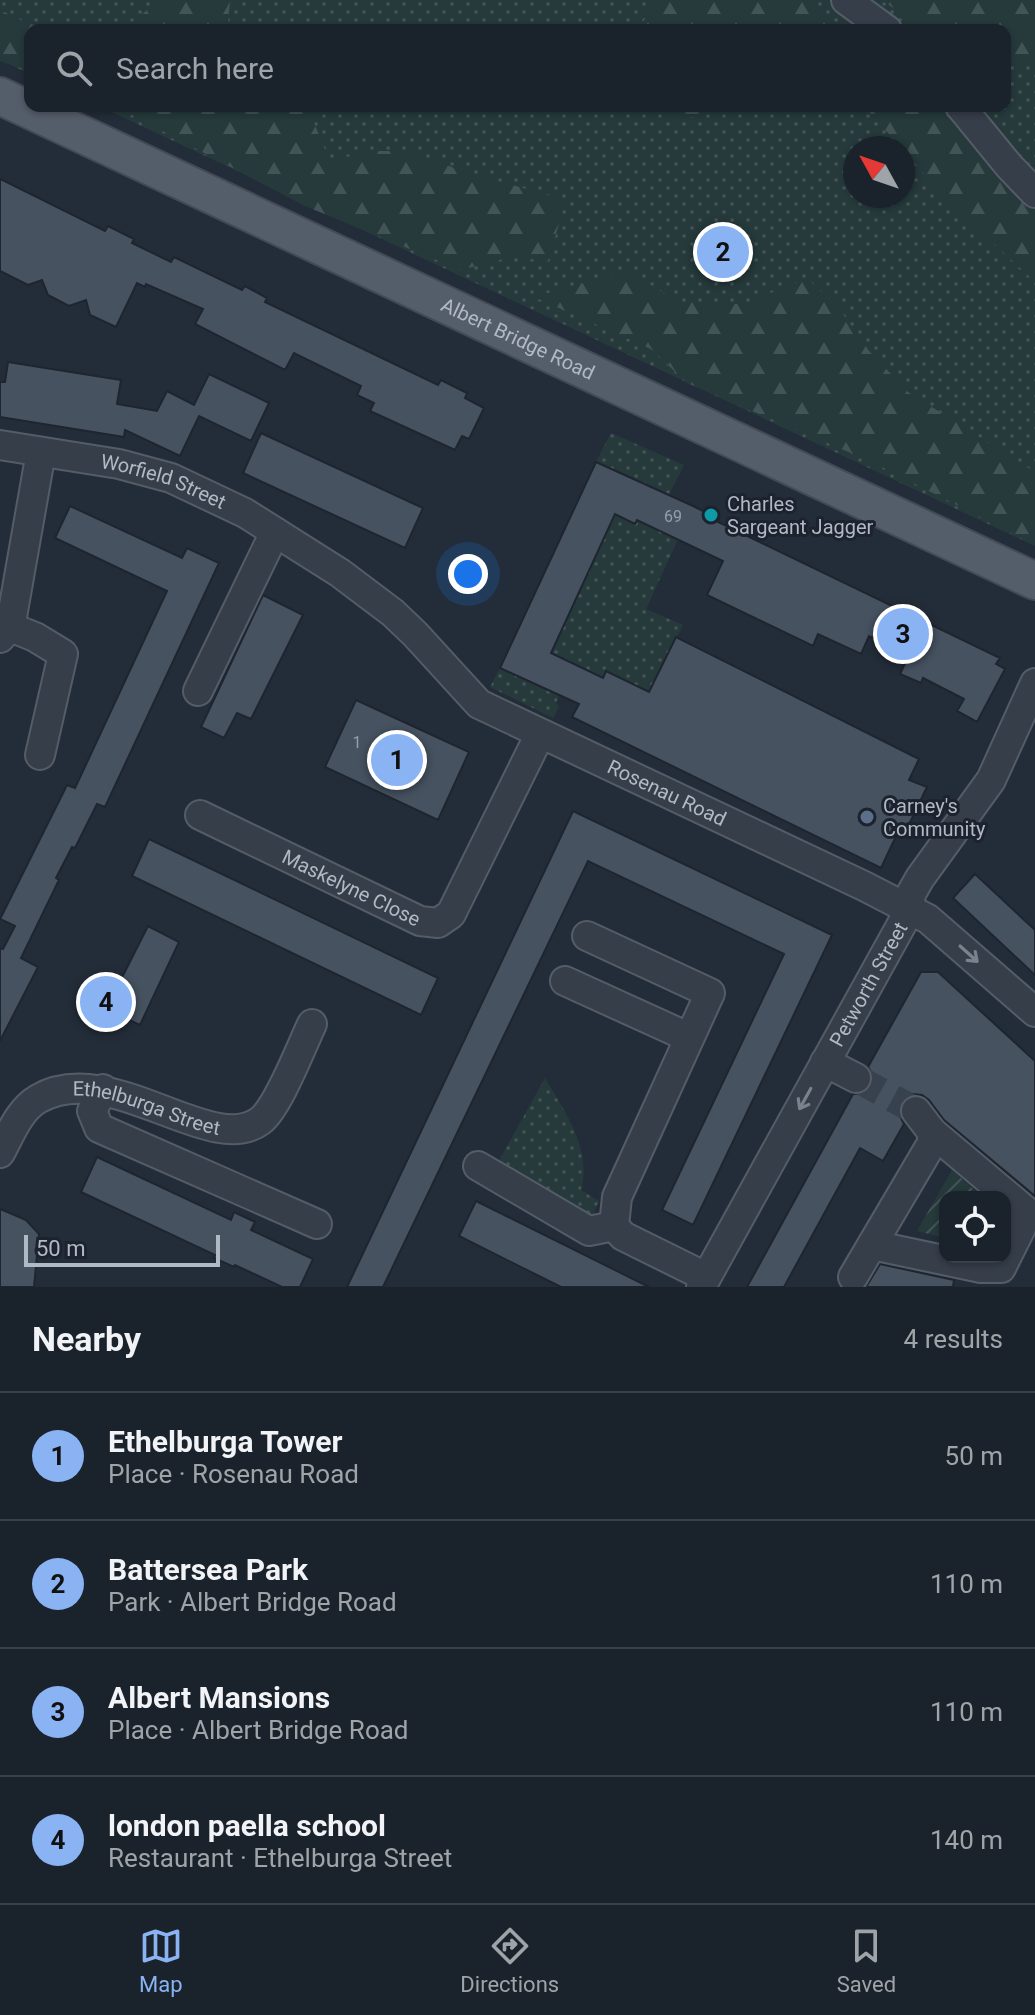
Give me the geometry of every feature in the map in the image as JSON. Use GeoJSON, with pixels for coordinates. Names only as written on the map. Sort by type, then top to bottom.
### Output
{"type":"FeatureCollection","features":[{"type":"Feature","properties":{"kind":"main road","name":"Albert Bridge Road"},"geometry":{"type":"LineString","coordinates":[[0,96],[24,107]]}},
{"type":"Feature","properties":{"kind":"main road","name":"Albert Bridge Road"},"geometry":{"type":"LineString","coordinates":[[34,112],[1035,581]]}},
{"type":"Feature","properties":{"kind":"street"},"geometry":{"type":"LineString","coordinates":[[846,0],[879,24]]}},
{"type":"Feature","properties":{"kind":"street"},"geometry":{"type":"LineString","coordinates":[[965,112],[1035,193]]}},
{"type":"Feature","properties":{"kind":"street","name":"Worfield Street"},"geometry":{"type":"LineString","coordinates":[[0,445],[119,464],[171,478],[245,513],[312,555]]}},
{"type":"Feature","properties":{"kind":"street"},"geometry":{"type":"LineString","coordinates":[[40,755],[63,654],[35,637],[5,633],[41,452]]}},
{"type":"Feature","properties":{"kind":"street"},"geometry":{"type":"LineString","coordinates":[[198,691],[275,532]]}},
{"type":"Feature","properties":{"kind":"street","name":"Rosenau Road"},"geometry":{"type":"LineString","coordinates":[[312,555],[393,613],[479,704],[928,919],[1035,1012]]}},
{"type":"Feature","properties":{"kind":"street","name":"Petworth Street"},"geometry":{"type":"LineString","coordinates":[[704,1282],[903,922],[912,892],[920,878],[991,780],[1035,683]]}},
{"type":"Feature","properties":{"kind":"street","name":"Maskelyne Close"},"geometry":{"type":"LineString","coordinates":[[200,815],[420,921],[438,923],[451,914],[540,734]]}},
{"type":"Feature","properties":{"kind":"street"},"geometry":{"type":"LineString","coordinates":[[587,936],[710,993],[617,1197],[614,1226],[623,1236],[704,1282]]}},
{"type":"Feature","properties":{"kind":"street"},"geometry":{"type":"LineString","coordinates":[[565,981],[688,1037]]}},
{"type":"Feature","properties":{"kind":"street","name":"Ethelburga Street"},"geometry":{"type":"LineString","coordinates":[[0,1153],[22,1114],[39,1099],[78,1088],[103,1089],[220,1129],[246,1130],[263,1119],[273,1106],[312,1024]]}},
{"type":"Feature","properties":{"kind":"street"},"geometry":{"type":"LineString","coordinates":[[825,1062],[856,1078]]}},
{"type":"Feature","properties":{"kind":"street"},"geometry":{"type":"LineString","coordinates":[[103,1089],[92,1111],[99,1128],[317,1224]]}},
{"type":"Feature","properties":{"kind":"street"},"geometry":{"type":"LineString","coordinates":[[853,1277],[932,1143],[924,1121],[1026,1211],[1001,1268],[981,1268],[872,1245]]}},
{"type":"Feature","properties":{"kind":"street"},"geometry":{"type":"LineString","coordinates":[[478,1166],[589,1231],[614,1226]]}},
{"type":"Feature","properties":{"kind":"green space"},"geometry":{"type":"Polygon","coordinates":[[[0,0],[1035,0],[1035,546],[112,112],[1011,112],[1011,24],[24,24],[24,71],[0,60],[0,0]]]}},
{"type":"Feature","properties":{"kind":"green space"},"geometry":{"type":"Polygon","coordinates":[[[158,0],[230,0],[228,24],[127,24],[136,20],[158,0]]]}},
{"type":"Feature","properties":{"kind":"green space"},"geometry":{"type":"Polygon","coordinates":[[[659,0],[807,0],[838,24],[641,24],[659,0]]]}},
{"type":"Feature","properties":{"kind":"green space"},"geometry":{"type":"Polygon","coordinates":[[[882,0],[1035,0],[1035,64],[1011,62],[1011,24],[916,24],[882,0]]]}},
{"type":"Feature","properties":{"kind":"green space"},"geometry":{"type":"Polygon","coordinates":[[[0,10],[30,24],[24,24],[24,69],[0,61],[0,10]]]}},
{"type":"Feature","properties":{"kind":"green space"},"geometry":{"type":"Polygon","coordinates":[[[126,112],[314,112],[314,123],[330,161],[371,151],[406,151],[469,173],[566,200],[548,261],[511,257],[461,270],[305,206],[126,112]]]}},
{"type":"Feature","properties":{"kind":"green space"},"geometry":{"type":"Polygon","coordinates":[[[661,112],[720,112],[667,122],[661,112]]]}},
{"type":"Feature","properties":{"kind":"green space"},"geometry":{"type":"Polygon","coordinates":[[[870,112],[942,112],[963,131],[1035,214],[1035,282],[947,200],[915,164],[915,136],[891,136],[870,112]]]}},
{"type":"Feature","properties":{"kind":"green space"},"geometry":{"type":"Polygon","coordinates":[[[627,270],[678,302],[744,304],[807,278],[839,308],[869,351],[908,392],[1035,472],[1035,545],[872,462],[687,383],[651,349],[534,297],[627,270]]]}},
{"type":"Feature","properties":{"kind":"green space"},"geometry":{"type":"Polygon","coordinates":[[[611,433],[684,465],[652,527],[678,539],[646,609],[683,625],[666,658],[747,740],[607,671],[594,696],[568,661],[536,646],[559,636],[608,531],[600,507],[635,523],[652,489],[596,462],[611,433]]]}},
{"type":"Feature","properties":{"kind":"green space"},"geometry":{"type":"Polygon","coordinates":[[[500,668],[559,696],[556,703],[559,706],[553,718],[490,687],[500,668]]]}},
{"type":"Feature","properties":{"kind":"green space"},"geometry":{"type":"Polygon","coordinates":[[[545,1078],[575,1131],[580,1146],[583,1160],[581,1190],[599,1201],[590,1221],[495,1168],[545,1078]]]}},
{"type":"Feature","properties":{"kind":"green space"},"geometry":{"type":"Polygon","coordinates":[[[952,1170],[975,1191],[940,1191],[952,1170]]]}},
{"type":"Feature","properties":{"kind":"green space"},"geometry":{"type":"Polygon","coordinates":[[[939,1193],[939,1236],[917,1231],[939,1193]]]}},
{"type":"Feature","properties":{"kind":"building"},"geometry":{"type":"Polygon","coordinates":[[[0,179],[105,231],[108,226],[134,239],[132,243],[171,262],[174,257],[242,290],[245,286],[267,298],[265,302],[438,385],[441,380],[467,393],[465,398],[484,408],[469,439],[462,436],[455,450],[370,411],[374,403],[357,395],[361,386],[294,353],[285,370],[195,324],[203,309],[146,284],[145,287],[137,283],[116,327],[90,315],[86,300],[69,306],[48,295],[42,280],[28,285],[0,271],[0,179]]]}},
{"type":"Feature","properties":{"kind":"building"},"geometry":{"type":"Polygon","coordinates":[[[8,362],[121,380],[117,404],[157,411],[167,391],[194,405],[209,374],[269,403],[251,441],[199,416],[180,456],[125,430],[124,437],[0,417],[0,382],[5,382],[8,362]]]}},
{"type":"Feature","properties":{"kind":"building"},"geometry":{"type":"Polygon","coordinates":[[[261,433],[423,508],[405,548],[243,473],[261,433]]]}},
{"type":"Feature","properties":{"kind":"building"},"geometry":{"type":"Polygon","coordinates":[[[596,462],[693,506],[719,519],[718,522],[1000,658],[996,664],[1005,669],[977,722],[957,711],[964,699],[923,678],[921,683],[900,674],[909,655],[869,636],[861,654],[818,634],[813,646],[707,595],[723,561],[637,520],[635,524],[615,514],[551,653],[603,678],[606,671],[649,692],[676,637],[919,759],[909,780],[927,787],[903,837],[897,834],[881,868],[572,717],[579,704],[500,668],[596,462]]]}},
{"type":"Feature","properties":{"kind":"building"},"geometry":{"type":"Polygon","coordinates":[[[70,506],[182,558],[187,548],[219,563],[105,807],[97,804],[56,878],[59,880],[21,958],[38,967],[0,1041],[0,948],[3,949],[15,926],[0,919],[67,785],[75,788],[167,591],[55,538],[70,506]]]}},
{"type":"Feature","properties":{"kind":"building"},"geometry":{"type":"Polygon","coordinates":[[[263,595],[303,615],[251,719],[237,713],[224,738],[201,727],[263,595]]]}},
{"type":"Feature","properties":{"kind":"building"},"geometry":{"type":"Polygon","coordinates":[[[356,700],[469,752],[438,820],[325,767],[356,700]]]}},
{"type":"Feature","properties":{"kind":"building"},"geometry":{"type":"Polygon","coordinates":[[[573,811],[832,935],[693,1225],[662,1210],[784,954],[588,861],[383,1287],[347,1287],[573,811]]]}},
{"type":"Feature","properties":{"kind":"building"},"geometry":{"type":"Polygon","coordinates":[[[149,839],[438,978],[421,1015],[132,876],[149,839]]]}},
{"type":"Feature","properties":{"kind":"building"},"geometry":{"type":"Polygon","coordinates":[[[975,874],[1035,930],[1035,975],[953,898],[975,874]]]}},
{"type":"Feature","properties":{"kind":"building"},"geometry":{"type":"Polygon","coordinates":[[[148,926],[179,942],[140,1025],[106,1009],[148,926]]]}},
{"type":"Feature","properties":{"kind":"building"},"geometry":{"type":"Polygon","coordinates":[[[921,972],[938,972],[1035,1061],[1035,1196],[944,1120],[929,1100],[913,1094],[901,1104],[899,1114],[904,1124],[883,1161],[860,1148],[784,1287],[747,1287],[853,1094],[864,1093],[871,1086],[873,1076],[868,1067],[921,972]]]}},
{"type":"Feature","properties":{"kind":"building"},"geometry":{"type":"Polygon","coordinates":[[[97,1157],[231,1220],[234,1212],[255,1222],[251,1230],[313,1259],[300,1287],[282,1287],[234,1267],[214,1258],[215,1255],[81,1192],[97,1157]]]}},
{"type":"Feature","properties":{"kind":"building"},"geometry":{"type":"Polygon","coordinates":[[[476,1201],[649,1287],[561,1287],[459,1236],[476,1201]]]}},
{"type":"Feature","properties":{"kind":"building"},"geometry":{"type":"Polygon","coordinates":[[[0,1209],[26,1220],[39,1234],[34,1287],[0,1287],[0,1209]]]}},
{"type":"Feature","properties":{"kind":"building"},"geometry":{"type":"Polygon","coordinates":[[[880,1264],[954,1280],[953,1287],[866,1287],[880,1264]]]}},
{"type":"Feature","properties":{"kind":"tunnel"},"geometry":{"type":"LineString","coordinates":[[856,1078],[916,1111]]}},
{"type":"Feature","properties":{"kind":"place","name":"Battersea Park"},"geometry":{"type":"Point","coordinates":[723,252]}},
{"type":"Feature","properties":{"kind":"place","name":"Charles Sargeant Jagger"},"geometry":{"type":"Point","coordinates":[711,515]}},
{"type":"Feature","properties":{"kind":"place","name":"Albert Mansions"},"geometry":{"type":"Point","coordinates":[903,634]}},
{"type":"Feature","properties":{"kind":"place","name":"Ethelburga Tower"},"geometry":{"type":"Point","coordinates":[397,760]}},
{"type":"Feature","properties":{"kind":"place","name":"Carney's Community"},"geometry":{"type":"Point","coordinates":[867,817]}},
{"type":"Feature","properties":{"kind":"place","name":"london paella school"},"geometry":{"type":"Point","coordinates":[106,1002]}}]}
